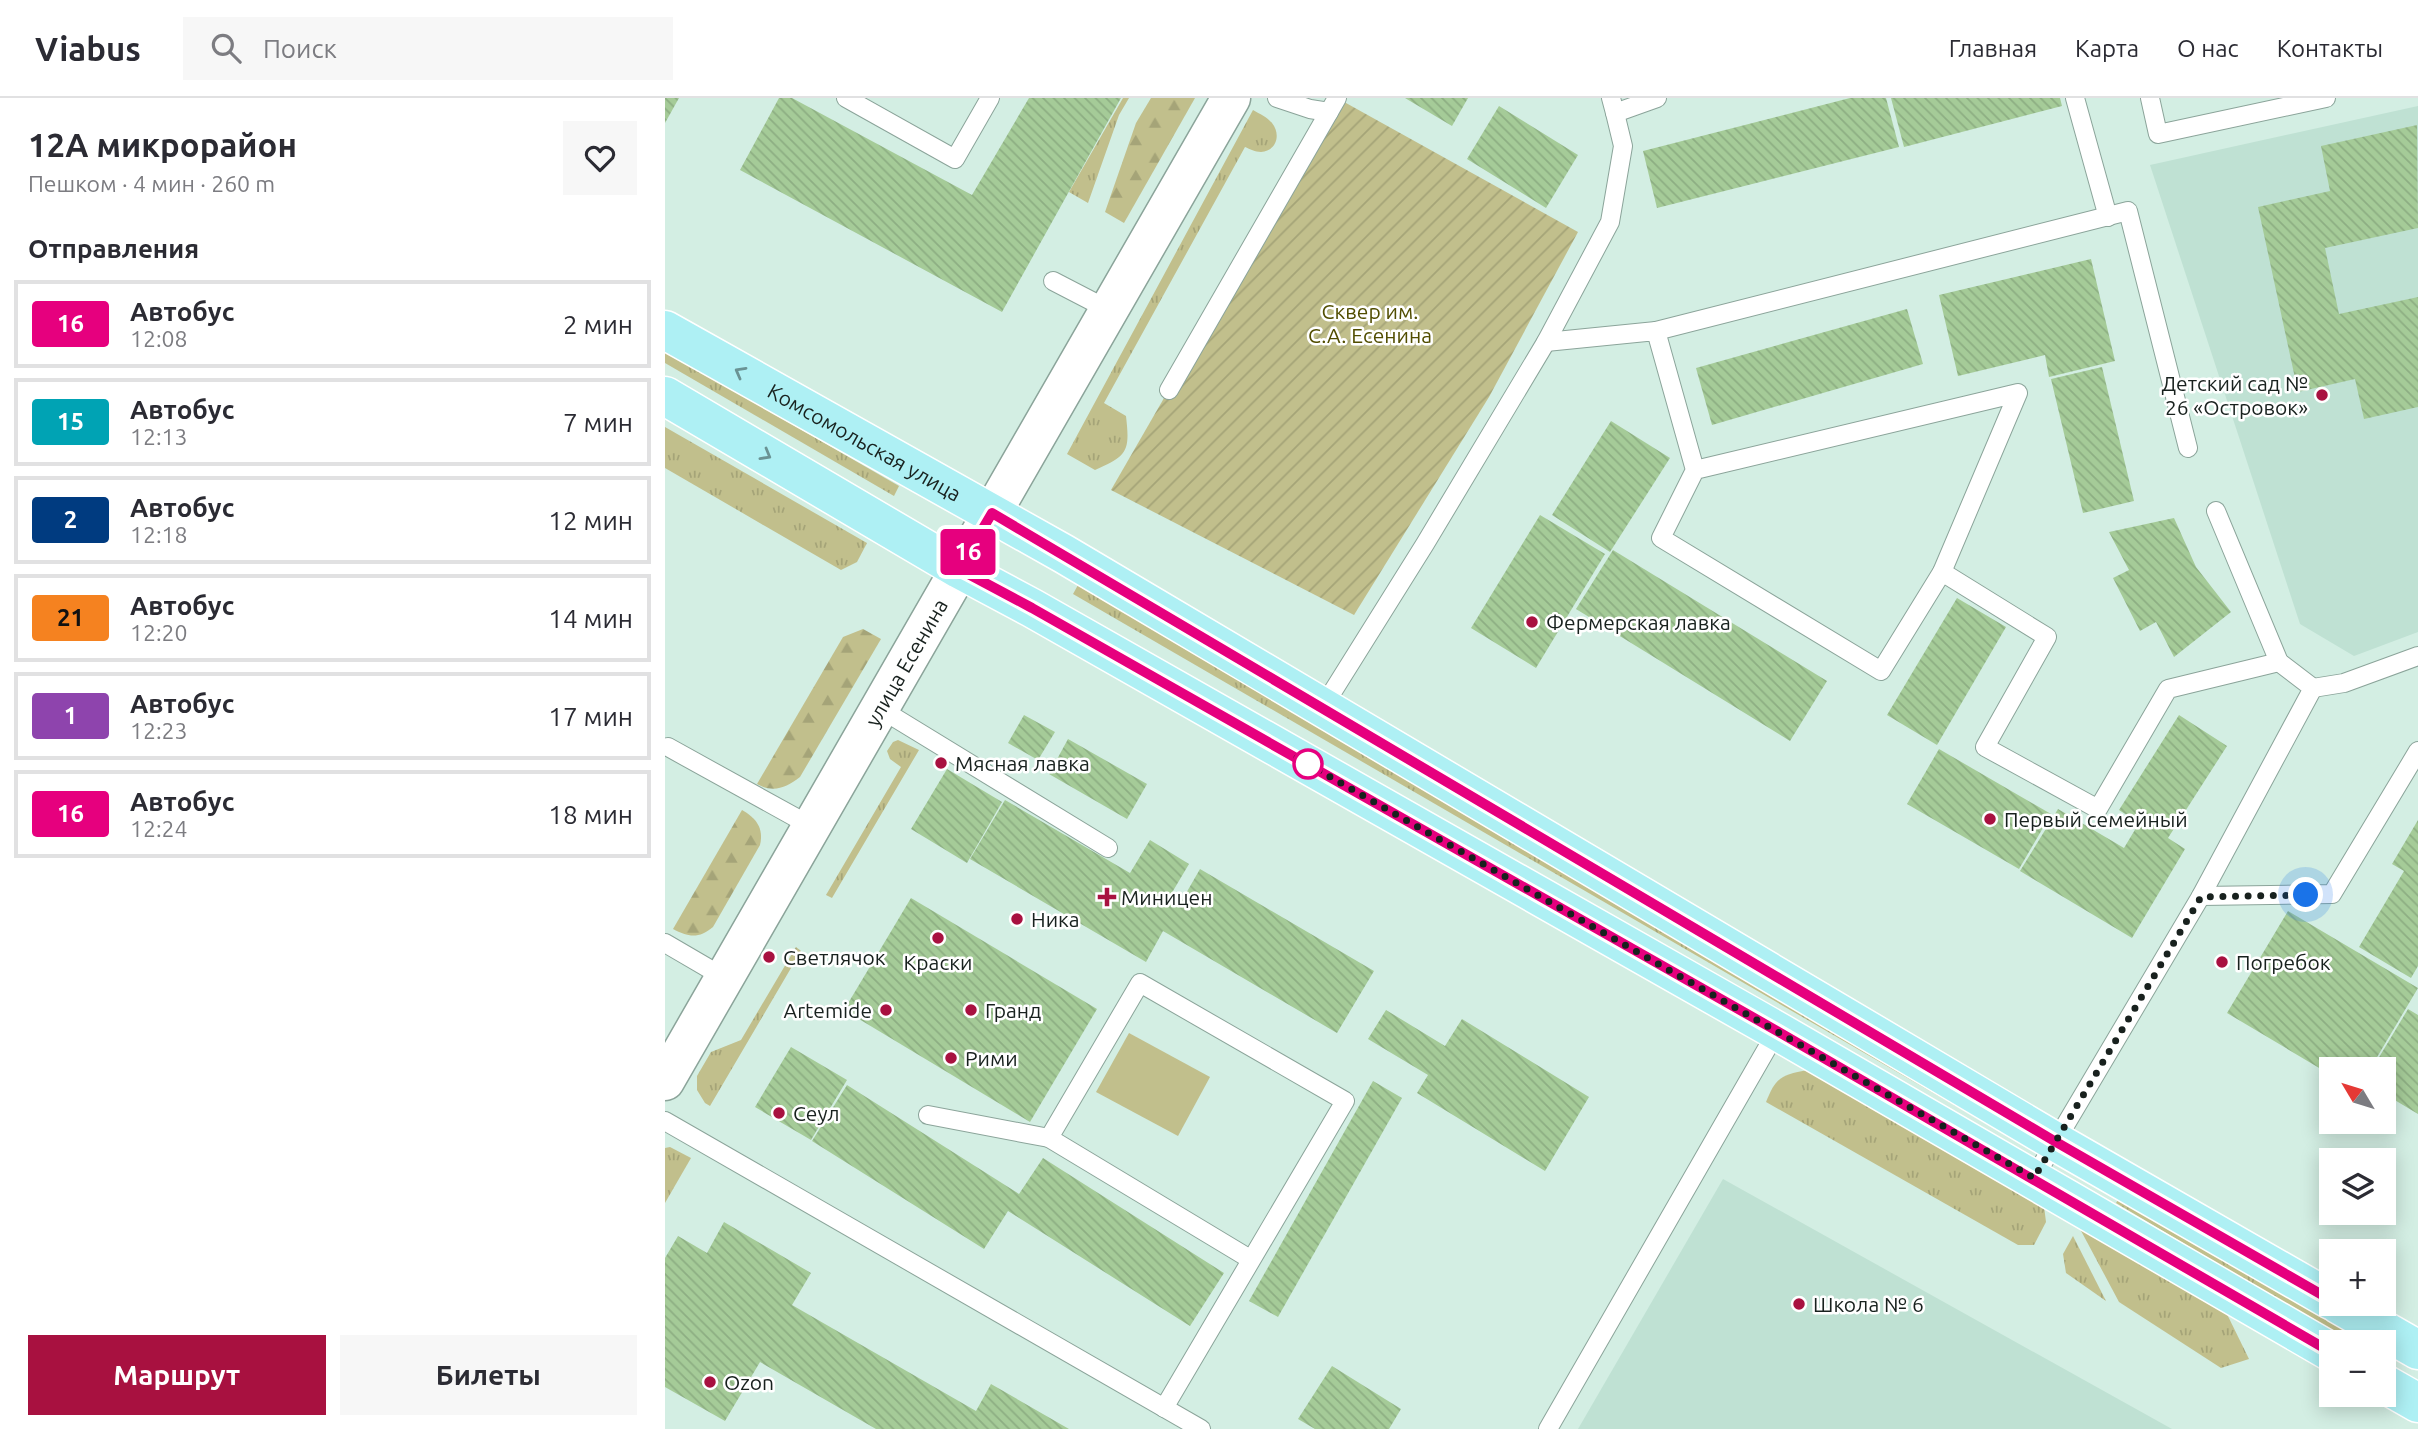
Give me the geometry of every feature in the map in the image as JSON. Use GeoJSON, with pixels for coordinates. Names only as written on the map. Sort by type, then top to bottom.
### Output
{"type":"FeatureCollection","features":[{"type":"Feature","properties":{"kind":"main road","name":"Комсомольская улица"},"geometry":{"type":"LineString","coordinates":[[665,330],[992,513],[2056,1142],[2319,1293]]}},
{"type":"Feature","properties":{"kind":"main road"},"geometry":{"type":"LineString","coordinates":[[665,396],[959,569],[1777,1031],[2319,1345]]}},
{"type":"Feature","properties":{"kind":"main road"},"geometry":{"type":"LineString","coordinates":[[2359,1316],[2418,1350]]}},
{"type":"Feature","properties":{"kind":"main road"},"geometry":{"type":"LineString","coordinates":[[2396,1390],[2418,1403]]}},
{"type":"Feature","properties":{"kind":"street","name":"улица Есенина"},"geometry":{"type":"LineString","coordinates":[[665,1081],[1231,98]]}},
{"type":"Feature","properties":{"kind":"lane"},"geometry":{"type":"LineString","coordinates":[[846,98],[955,159],[990,98]]}},
{"type":"Feature","properties":{"kind":"lane"},"geometry":{"type":"LineString","coordinates":[[1277,98],[1310,110],[1333,105]]}},
{"type":"Feature","properties":{"kind":"lane"},"geometry":{"type":"LineString","coordinates":[[1323,707],[1546,342],[1610,222],[1623,146],[1613,106],[1657,98]]}},
{"type":"Feature","properties":{"kind":"lane"},"geometry":{"type":"LineString","coordinates":[[2075,98],[2108,217]]}},
{"type":"Feature","properties":{"kind":"lane"},"geometry":{"type":"LineString","coordinates":[[2150,98],[2158,134],[2326,98]]}},
{"type":"Feature","properties":{"kind":"lane"},"geometry":{"type":"LineString","coordinates":[[1169,390],[1333,105]]}},
{"type":"Feature","properties":{"kind":"lane"},"geometry":{"type":"LineString","coordinates":[[1546,342],[1656,331],[2127,211],[2188,447]]}},
{"type":"Feature","properties":{"kind":"lane"},"geometry":{"type":"LineString","coordinates":[[1053,281],[1109,310]]}},
{"type":"Feature","properties":{"kind":"lane"},"geometry":{"type":"LineString","coordinates":[[1656,331],[1695,470],[1661,538],[1881,671],[1943,572],[2018,393],[1695,470]]}},
{"type":"Feature","properties":{"kind":"lane"},"geometry":{"type":"LineString","coordinates":[[2216,510],[2279,662],[2313,688],[2344,683],[2418,656]]}},
{"type":"Feature","properties":{"kind":"lane"},"geometry":{"type":"LineString","coordinates":[[1943,572],[2047,637],[1985,747],[2098,809],[2168,690],[2279,662]]}},
{"type":"Feature","properties":{"kind":"lane"},"geometry":{"type":"LineString","coordinates":[[2034,1178],[2201,897],[2313,688]]}},
{"type":"Feature","properties":{"kind":"lane"},"geometry":{"type":"LineString","coordinates":[[879,708],[1108,848]]}},
{"type":"Feature","properties":{"kind":"lane"},"geometry":{"type":"LineString","coordinates":[[668,747],[811,827]]}},
{"type":"Feature","properties":{"kind":"lane"},"geometry":{"type":"LineString","coordinates":[[2201,897],[2332,894],[2418,751]]}},
{"type":"Feature","properties":{"kind":"lane"},"geometry":{"type":"LineString","coordinates":[[665,943],[725,978]]}},
{"type":"Feature","properties":{"kind":"lane"},"geometry":{"type":"LineString","coordinates":[[1049,1138],[1140,983],[1345,1101],[1164,1408]]}},
{"type":"Feature","properties":{"kind":"lane"},"geometry":{"type":"LineString","coordinates":[[1548,1429],[1777,1031]]}},
{"type":"Feature","properties":{"kind":"lane"},"geometry":{"type":"LineString","coordinates":[[928,1115],[1049,1138],[1250,1259]]}},
{"type":"Feature","properties":{"kind":"lane"},"geometry":{"type":"LineString","coordinates":[[665,1121],[1201,1429]]}},
{"type":"Feature","properties":{"kind":"shaded area","name":"Детский сад № 26 «Островок»"},"geometry":{"type":"Polygon","coordinates":[[[2418,106],[2418,632],[2354,656],[2300,624],[2150,165],[2418,106]]]}},
{"type":"Feature","properties":{"kind":"shaded area","name":"Школа № 6"},"geometry":{"type":"Polygon","coordinates":[[[1723,1179],[2172,1429],[1578,1429],[1723,1179]]]}},
{"type":"Feature","properties":{"kind":"green space"},"geometry":{"type":"Polygon","coordinates":[[[1123,98],[1129,98],[1119,115],[1088,203],[1069,192],[1123,98]]]}},
{"type":"Feature","properties":{"kind":"green space"},"geometry":{"type":"Polygon","coordinates":[[[1151,98],[1195,98],[1124,223],[1105,212],[1136,123],[1151,98]]]}},
{"type":"Feature","properties":{"kind":"green space","name":"Сквер им. С.А. Есенина"},"geometry":{"type":"Polygon","coordinates":[[[1337,98],[1578,232],[1489,397],[1354,615],[1111,490],[1337,98]]]}},
{"type":"Feature","properties":{"kind":"green space"},"geometry":{"type":"Polygon","coordinates":[[[1253,110],[1266,117],[1275,127],[1276,141],[1271,149],[1261,152],[1245,147],[1104,403],[1126,416],[1127,445],[1114,461],[1095,470],[1067,454],[1253,110]]]}},
{"type":"Feature","properties":{"kind":"green space"},"geometry":{"type":"Polygon","coordinates":[[[665,351],[899,486],[894,496],[665,363],[665,351]]]}},
{"type":"Feature","properties":{"kind":"green space"},"geometry":{"type":"Polygon","coordinates":[[[665,427],[867,543],[857,562],[841,570],[665,468],[665,427]]]}},
{"type":"Feature","properties":{"kind":"green space"},"geometry":{"type":"Polygon","coordinates":[[[1078,585],[2023,1145],[1073,594],[1078,585]]]}},
{"type":"Feature","properties":{"kind":"green space"},"geometry":{"type":"Polygon","coordinates":[[[863,629],[881,639],[800,777],[779,788],[757,784],[843,637],[863,629]]]}},
{"type":"Feature","properties":{"kind":"green space"},"geometry":{"type":"Polygon","coordinates":[[[898,740],[919,750],[832,898],[826,895],[901,767],[890,759],[887,751],[893,742],[898,740]]]}},
{"type":"Feature","properties":{"kind":"green space"},"geometry":{"type":"Polygon","coordinates":[[[742,810],[758,824],[761,833],[760,845],[713,927],[693,936],[673,929],[742,810]]]}},
{"type":"Feature","properties":{"kind":"green space"},"geometry":{"type":"Polygon","coordinates":[[[796,947],[801,951],[710,1106],[697,1090],[697,1076],[711,1052],[741,1040],[796,947]]]}},
{"type":"Feature","properties":{"kind":"green space"},"geometry":{"type":"Polygon","coordinates":[[[1129,1033],[1210,1077],[1178,1136],[1096,1092],[1129,1033]]]}},
{"type":"Feature","properties":{"kind":"green space"},"geometry":{"type":"Polygon","coordinates":[[[1808,1070],[2044,1206],[2046,1222],[2034,1245],[2018,1245],[1766,1102],[1777,1082],[1791,1074],[1808,1070]]]}},
{"type":"Feature","properties":{"kind":"green space"},"geometry":{"type":"Polygon","coordinates":[[[670,1147],[691,1158],[665,1203],[665,1148],[670,1147]]]}},
{"type":"Feature","properties":{"kind":"green space"},"geometry":{"type":"Polygon","coordinates":[[[2121,1195],[2319,1313],[2319,1316],[2324,1316],[2348,1330],[2329,1330],[2116,1203],[2121,1195]]]}},
{"type":"Feature","properties":{"kind":"green space"},"geometry":{"type":"Polygon","coordinates":[[[2079,1227],[2223,1306],[2249,1359],[2221,1368],[2119,1302],[2079,1227]]]}},
{"type":"Feature","properties":{"kind":"green space"},"geometry":{"type":"Polygon","coordinates":[[[2073,1236],[2106,1301],[2066,1273],[2063,1254],[2073,1236]]]}},
{"type":"Feature","properties":{"kind":"building"},"geometry":{"type":"Polygon","coordinates":[[[665,98],[679,98],[665,123],[665,98]]]}},
{"type":"Feature","properties":{"kind":"building"},"geometry":{"type":"Polygon","coordinates":[[[779,98],[792,98],[972,195],[1029,98],[1121,98],[1002,312],[740,170],[779,98]]]}},
{"type":"Feature","properties":{"kind":"building"},"geometry":{"type":"Polygon","coordinates":[[[1405,98],[1468,98],[1452,126],[1405,98]]]}},
{"type":"Feature","properties":{"kind":"building"},"geometry":{"type":"Polygon","coordinates":[[[1850,98],[1886,98],[1899,147],[1657,208],[1643,151],[1850,98]]]}},
{"type":"Feature","properties":{"kind":"building"},"geometry":{"type":"Polygon","coordinates":[[[1891,98],[2060,98],[2062,106],[1904,147],[1891,98]]]}},
{"type":"Feature","properties":{"kind":"building"},"geometry":{"type":"Polygon","coordinates":[[[1499,106],[1578,155],[1546,208],[1467,159],[1499,106]]]}},
{"type":"Feature","properties":{"kind":"building"},"geometry":{"type":"Polygon","coordinates":[[[2417,125],[2418,228],[2325,248],[2339,314],[2418,297],[2418,407],[2364,419],[2355,379],[2298,392],[2258,207],[2330,191],[2321,146],[2417,125]]]}},
{"type":"Feature","properties":{"kind":"building"},"geometry":{"type":"Polygon","coordinates":[[[2091,259],[2115,361],[2049,377],[2045,355],[1958,376],[1939,295],[2091,259]]]}},
{"type":"Feature","properties":{"kind":"building"},"geometry":{"type":"Polygon","coordinates":[[[1907,309],[1923,364],[1712,425],[1696,368],[1907,309]]]}},
{"type":"Feature","properties":{"kind":"building"},"geometry":{"type":"Polygon","coordinates":[[[2102,367],[2134,501],[2083,513],[2051,379],[2102,367]]]}},
{"type":"Feature","properties":{"kind":"building"},"geometry":{"type":"Polygon","coordinates":[[[1611,421],[1670,458],[1610,552],[1552,515],[1611,421]]]}},
{"type":"Feature","properties":{"kind":"building"},"geometry":{"type":"Polygon","coordinates":[[[1540,515],[1605,554],[1536,668],[1471,628],[1540,515]]]}},
{"type":"Feature","properties":{"kind":"building"},"geometry":{"type":"Polygon","coordinates":[[[2174,518],[2196,567],[2231,612],[2174,657],[2156,622],[2140,631],[2113,578],[2129,570],[2109,532],[2174,518]]]}},
{"type":"Feature","properties":{"kind":"building"},"geometry":{"type":"Polygon","coordinates":[[[1613,550],[1827,681],[1790,741],[1576,609],[1613,550]]]}},
{"type":"Feature","properties":{"kind":"building"},"geometry":{"type":"Polygon","coordinates":[[[1957,598],[2006,627],[1937,745],[1887,715],[1957,598]]]}},
{"type":"Feature","properties":{"kind":"building"},"geometry":{"type":"Polygon","coordinates":[[[1024,715],[1055,732],[1038,760],[1008,743],[1024,715]]]}},
{"type":"Feature","properties":{"kind":"building"},"geometry":{"type":"Polygon","coordinates":[[[2179,715],[2227,746],[2168,838],[2185,849],[2132,938],[2020,871],[2058,809],[2124,848],[2139,823],[2119,810],[2179,715]]]}},
{"type":"Feature","properties":{"kind":"building"},"geometry":{"type":"Polygon","coordinates":[[[1068,739],[1147,784],[1127,819],[1049,774],[1068,739]]]}},
{"type":"Feature","properties":{"kind":"building"},"geometry":{"type":"Polygon","coordinates":[[[1939,749],[2051,814],[2019,869],[1907,804],[1939,749]]]}},
{"type":"Feature","properties":{"kind":"building"},"geometry":{"type":"Polygon","coordinates":[[[947,769],[1002,802],[967,863],[911,829],[947,769]]]}},
{"type":"Feature","properties":{"kind":"building"},"geometry":{"type":"Polygon","coordinates":[[[1005,800],[1130,873],[1150,840],[1189,864],[1170,896],[1181,902],[1200,869],[1374,971],[1337,1033],[1163,931],[1146,962],[970,859],[1005,800]]]}},
{"type":"Feature","properties":{"kind":"building"},"geometry":{"type":"Polygon","coordinates":[[[2418,820],[2418,966],[2411,978],[2359,947],[2404,871],[2392,864],[2418,820]]]}},
{"type":"Feature","properties":{"kind":"building","name":"Гранд"},"geometry":{"type":"Polygon","coordinates":[[[911,898],[1097,1009],[1030,1122],[844,1010],[911,898]]]}},
{"type":"Feature","properties":{"kind":"building"},"geometry":{"type":"Polygon","coordinates":[[[2288,911],[2418,988],[2377,1057],[2319,1057],[2319,1068],[2227,1013],[2288,911]]]}},
{"type":"Feature","properties":{"kind":"building"},"geometry":{"type":"Polygon","coordinates":[[[2408,1009],[2418,1015],[2418,1114],[2396,1101],[2396,1057],[2379,1057],[2408,1009]]]}},
{"type":"Feature","properties":{"kind":"building"},"geometry":{"type":"Polygon","coordinates":[[[1386,1010],[1445,1046],[1462,1019],[1589,1097],[1545,1171],[1417,1093],[1428,1075],[1368,1039],[1386,1010]]]}},
{"type":"Feature","properties":{"kind":"building"},"geometry":{"type":"Polygon","coordinates":[[[791,1047],[847,1080],[811,1140],[755,1107],[791,1047]]]}},
{"type":"Feature","properties":{"kind":"building"},"geometry":{"type":"Polygon","coordinates":[[[1373,1081],[1402,1098],[1278,1317],[1249,1301],[1373,1081]]]}},
{"type":"Feature","properties":{"kind":"building"},"geometry":{"type":"Polygon","coordinates":[[[847,1085],[1019,1194],[1043,1158],[1224,1273],[1190,1326],[1008,1211],[984,1249],[812,1141],[847,1085]]]}},
{"type":"Feature","properties":{"kind":"building"},"geometry":{"type":"Polygon","coordinates":[[[724,1222],[811,1273],[792,1305],[976,1411],[991,1384],[1069,1429],[876,1429],[760,1362],[725,1421],[665,1387],[665,1258],[678,1236],[707,1253],[724,1222]]]}},
{"type":"Feature","properties":{"kind":"building"},"geometry":{"type":"Polygon","coordinates":[[[1332,1366],[1401,1409],[1389,1429],[1315,1429],[1298,1419],[1332,1366]]]}},
{"type":"Feature","properties":{"kind":"bus line","name":"16"},"geometry":{"type":"LineString","coordinates":[[2319,1293],[2056,1142],[992,513],[959,569],[1777,1031],[2319,1345]]}},
{"type":"Feature","properties":{"kind":"place","name":"Детский сад № 26 «Островок»"},"geometry":{"type":"Point","coordinates":[2322,395]}},
{"type":"Feature","properties":{"kind":"place","name":"Фермерская лавка"},"geometry":{"type":"Point","coordinates":[1532,622]}},
{"type":"Feature","properties":{"kind":"place","name":"Мясная лавка"},"geometry":{"type":"Point","coordinates":[941,763]}},
{"type":"Feature","properties":{"kind":"place","name":"Первый семейный"},"geometry":{"type":"Point","coordinates":[1990,819]}},
{"type":"Feature","properties":{"kind":"place","name":"Миницен"},"geometry":{"type":"Point","coordinates":[1107,897]}},
{"type":"Feature","properties":{"kind":"place","name":"Ника"},"geometry":{"type":"Point","coordinates":[1017,919]}},
{"type":"Feature","properties":{"kind":"place","name":"Краски"},"geometry":{"type":"Point","coordinates":[938,938]}},
{"type":"Feature","properties":{"kind":"place","name":"Светлячок"},"geometry":{"type":"Point","coordinates":[769,957]}},
{"type":"Feature","properties":{"kind":"place","name":"Погребок"},"geometry":{"type":"Point","coordinates":[2222,962]}},
{"type":"Feature","properties":{"kind":"place","name":"Artemide"},"geometry":{"type":"Point","coordinates":[886,1010]}},
{"type":"Feature","properties":{"kind":"place","name":"Гранд"},"geometry":{"type":"Point","coordinates":[971,1010]}},
{"type":"Feature","properties":{"kind":"place","name":"Рими"},"geometry":{"type":"Point","coordinates":[951,1058]}},
{"type":"Feature","properties":{"kind":"place","name":"Сеул"},"geometry":{"type":"Point","coordinates":[779,1113]}},
{"type":"Feature","properties":{"kind":"place","name":"Школа № 6"},"geometry":{"type":"Point","coordinates":[1799,1304]}},
{"type":"Feature","properties":{"kind":"place","name":"Ozon"},"geometry":{"type":"Point","coordinates":[710,1382]}},
{"type":"Feature","properties":{"kind":"route"},"geometry":{"type":"LineString","coordinates":[[1308,764],[1297,758],[2034,1178],[2201,897],[2306,895]]}}]}
